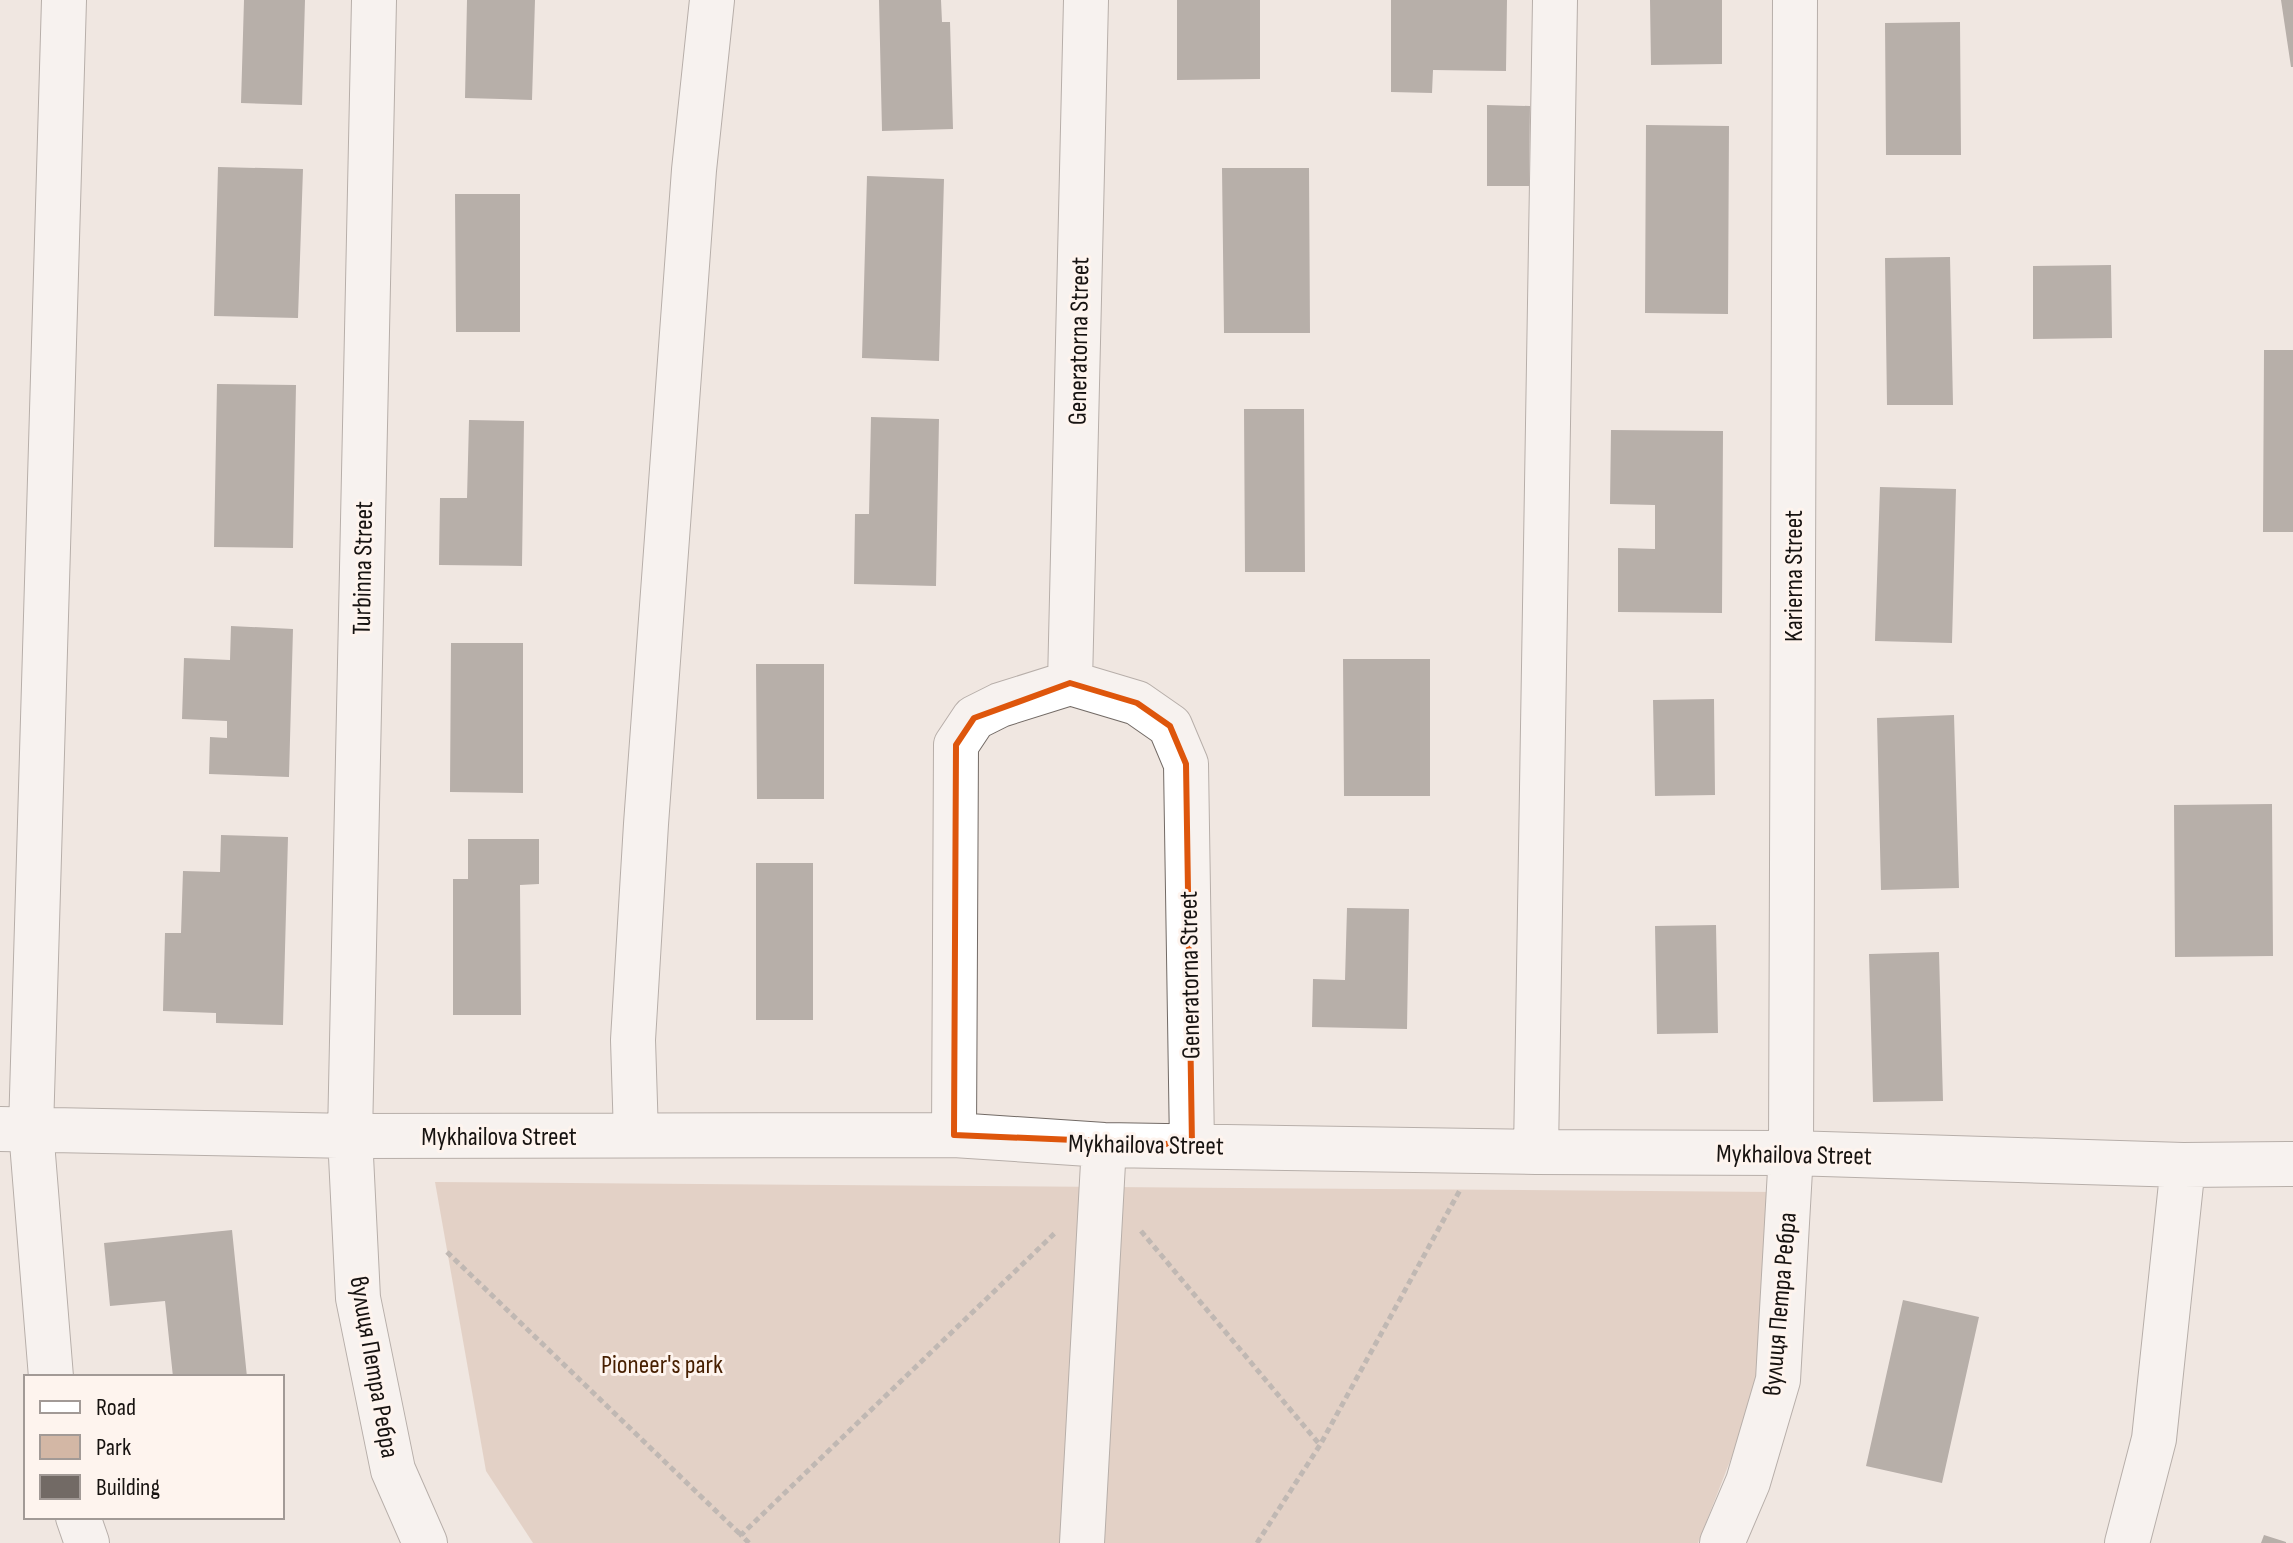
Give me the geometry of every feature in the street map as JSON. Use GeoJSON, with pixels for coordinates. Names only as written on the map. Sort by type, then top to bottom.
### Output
{"type":"FeatureCollection","features":[{"type":"Feature","properties":{"kind":"street"},"geometry":{"type":"LineString","coordinates":[[51,1375],[16,1129],[64,0]]}},
{"type":"Feature","properties":{"kind":"street","name":"Turbinna Street"},"geometry":{"type":"LineString","coordinates":[[350,1136],[374,0]]}},
{"type":"Feature","properties":{"kind":"street"},"geometry":{"type":"LineString","coordinates":[[636,1135],[633,1040],[646,824],[694,170],[712,0]]}},
{"type":"Feature","properties":{"kind":"street","name":"Generatorna Street"},"geometry":{"type":"LineString","coordinates":[[1086,0],[1070,683],[1137,703],[1170,726],[1186,764],[1192,1145]]}},
{"type":"Feature","properties":{"kind":"street"},"geometry":{"type":"LineString","coordinates":[[1536,1152],[1555,0]]}},
{"type":"Feature","properties":{"kind":"street","name":"Karierna Street"},"geometry":{"type":"LineString","coordinates":[[1791,1153],[1795,0]]}},
{"type":"Feature","properties":{"kind":"street"},"geometry":{"type":"LineString","coordinates":[[954,1135],[956,745],[974,718],[1000,705],[1070,683]]}},
{"type":"Feature","properties":{"kind":"street","name":"Mykhailova Street"},"geometry":{"type":"LineString","coordinates":[[16,1129],[350,1136],[954,1135],[1104,1166],[1192,1145],[1536,1152],[1791,1153],[2183,1165],[2293,1164]]}},
{"type":"Feature","properties":{"kind":"street","name":"вулиця Петра Ребра"},"geometry":{"type":"LineString","coordinates":[[350,1136],[358,1298],[393,1470],[425,1543]]}},
{"type":"Feature","properties":{"kind":"street","name":"вулиця Петра Ребра"},"geometry":{"type":"LineString","coordinates":[[1722,1543],[1748,1482],[1778,1380],[1791,1153]]}},
{"type":"Feature","properties":{"kind":"street"},"geometry":{"type":"LineString","coordinates":[[2127,1543],[2154,1439],[2183,1165]]}},
{"type":"Feature","properties":{"kind":"street"},"geometry":{"type":"LineString","coordinates":[[1082,1543],[1104,1166]]}},
{"type":"Feature","properties":{"kind":"street"},"geometry":{"type":"LineString","coordinates":[[79,1519],[87,1543]]}},
{"type":"Feature","properties":{"kind":"path"},"geometry":{"type":"LineString","coordinates":[[1104,1166],[1320,1445]]}},
{"type":"Feature","properties":{"kind":"path"},"geometry":{"type":"LineString","coordinates":[[1257,1543],[1320,1445],[1460,1190]]}},
{"type":"Feature","properties":{"kind":"path"},"geometry":{"type":"LineString","coordinates":[[741,1535],[1058,1231]]}},
{"type":"Feature","properties":{"kind":"path"},"geometry":{"type":"LineString","coordinates":[[447,1252],[749,1543]]}},
{"type":"Feature","properties":{"kind":"highlighted area"},"geometry":{"type":"Polygon","coordinates":[[[1070,683],[1137,703],[1170,726],[1186,764],[1192,1145],[954,1135],[956,745],[974,718],[1070,683]]]}},
{"type":"Feature","properties":{"kind":"green space","name":"Pioneer's park"},"geometry":{"type":"Polygon","coordinates":[[[435,1182],[1778,1192],[1768,1364],[1698,1543],[533,1543],[486,1471],[435,1182]]]}},
{"type":"Feature","properties":{"kind":"building"},"geometry":{"type":"Polygon","coordinates":[[[244,0],[305,0],[302,105],[241,103],[244,0]]]}},
{"type":"Feature","properties":{"kind":"building"},"geometry":{"type":"Polygon","coordinates":[[[467,0],[535,0],[532,100],[465,98],[467,0]]]}},
{"type":"Feature","properties":{"kind":"building"},"geometry":{"type":"Polygon","coordinates":[[[879,0],[941,0],[942,22],[950,22],[953,129],[882,131],[879,0]]]}},
{"type":"Feature","properties":{"kind":"building"},"geometry":{"type":"Polygon","coordinates":[[[1177,0],[1260,0],[1260,79],[1177,80],[1177,0]]]}},
{"type":"Feature","properties":{"kind":"building"},"geometry":{"type":"Polygon","coordinates":[[[1391,0],[1507,0],[1506,71],[1433,70],[1432,93],[1391,92],[1391,0]]]}},
{"type":"Feature","properties":{"kind":"building"},"geometry":{"type":"Polygon","coordinates":[[[1650,0],[1722,0],[1722,64],[1651,65],[1650,0]]]}},
{"type":"Feature","properties":{"kind":"building"},"geometry":{"type":"Polygon","coordinates":[[[2281,0],[2293,0],[2293,67],[2291,67],[2281,0]]]}},
{"type":"Feature","properties":{"kind":"building"},"geometry":{"type":"Polygon","coordinates":[[[1960,22],[1961,155],[1886,155],[1885,23],[1960,22]]]}},
{"type":"Feature","properties":{"kind":"building"},"geometry":{"type":"Polygon","coordinates":[[[1487,105],[1530,106],[1529,186],[1487,186],[1487,105]]]}},
{"type":"Feature","properties":{"kind":"building"},"geometry":{"type":"Polygon","coordinates":[[[1646,125],[1729,126],[1728,314],[1645,313],[1646,125]]]}},
{"type":"Feature","properties":{"kind":"building"},"geometry":{"type":"Polygon","coordinates":[[[218,167],[303,169],[298,318],[214,316],[218,167]]]}},
{"type":"Feature","properties":{"kind":"building"},"geometry":{"type":"Polygon","coordinates":[[[1222,168],[1309,168],[1310,333],[1224,333],[1222,168]]]}},
{"type":"Feature","properties":{"kind":"building"},"geometry":{"type":"Polygon","coordinates":[[[867,176],[944,179],[939,361],[862,358],[867,176]]]}},
{"type":"Feature","properties":{"kind":"building"},"geometry":{"type":"Polygon","coordinates":[[[455,194],[520,194],[520,332],[456,332],[455,194]]]}},
{"type":"Feature","properties":{"kind":"building"},"geometry":{"type":"Polygon","coordinates":[[[1950,257],[1953,405],[1887,405],[1885,258],[1950,257]]]}},
{"type":"Feature","properties":{"kind":"building"},"geometry":{"type":"Polygon","coordinates":[[[2111,265],[2112,338],[2033,339],[2033,266],[2111,265]]]}},
{"type":"Feature","properties":{"kind":"building"},"geometry":{"type":"Polygon","coordinates":[[[2264,350],[2293,350],[2293,532],[2263,532],[2264,350]]]}},
{"type":"Feature","properties":{"kind":"building"},"geometry":{"type":"Polygon","coordinates":[[[217,384],[296,385],[293,548],[214,547],[217,384]]]}},
{"type":"Feature","properties":{"kind":"building"},"geometry":{"type":"Polygon","coordinates":[[[1244,409],[1304,409],[1305,572],[1245,572],[1244,409]]]}},
{"type":"Feature","properties":{"kind":"building"},"geometry":{"type":"Polygon","coordinates":[[[871,417],[939,419],[936,586],[854,584],[855,514],[869,514],[871,417]]]}},
{"type":"Feature","properties":{"kind":"building"},"geometry":{"type":"Polygon","coordinates":[[[469,420],[524,421],[522,566],[439,565],[440,498],[467,498],[469,420]]]}},
{"type":"Feature","properties":{"kind":"building"},"geometry":{"type":"Polygon","coordinates":[[[1611,430],[1723,431],[1722,613],[1618,612],[1618,548],[1655,549],[1655,505],[1610,504],[1611,430]]]}},
{"type":"Feature","properties":{"kind":"building"},"geometry":{"type":"Polygon","coordinates":[[[1880,487],[1956,489],[1952,643],[1875,641],[1880,487]]]}},
{"type":"Feature","properties":{"kind":"building"},"geometry":{"type":"Polygon","coordinates":[[[231,626],[293,629],[289,777],[209,774],[210,737],[227,738],[227,721],[182,719],[184,658],[230,660],[231,626]]]}},
{"type":"Feature","properties":{"kind":"building"},"geometry":{"type":"Polygon","coordinates":[[[451,643],[523,643],[523,793],[450,792],[451,643]]]}},
{"type":"Feature","properties":{"kind":"building"},"geometry":{"type":"Polygon","coordinates":[[[1343,659],[1430,659],[1430,796],[1344,796],[1343,659]]]}},
{"type":"Feature","properties":{"kind":"building"},"geometry":{"type":"Polygon","coordinates":[[[756,664],[824,664],[824,799],[757,799],[756,664]]]}},
{"type":"Feature","properties":{"kind":"building"},"geometry":{"type":"Polygon","coordinates":[[[1714,699],[1715,795],[1655,796],[1653,700],[1714,699]]]}},
{"type":"Feature","properties":{"kind":"building"},"geometry":{"type":"Polygon","coordinates":[[[1954,715],[1959,888],[1881,890],[1877,718],[1954,715]]]}},
{"type":"Feature","properties":{"kind":"building"},"geometry":{"type":"Polygon","coordinates":[[[2272,804],[2273,956],[2175,957],[2174,805],[2272,804]]]}},
{"type":"Feature","properties":{"kind":"building"},"geometry":{"type":"Polygon","coordinates":[[[221,835],[288,837],[283,1025],[216,1023],[216,1013],[163,1011],[165,933],[181,933],[183,871],[220,872],[221,835]]]}},
{"type":"Feature","properties":{"kind":"building"},"geometry":{"type":"Polygon","coordinates":[[[468,839],[539,839],[539,884],[520,885],[521,1015],[453,1015],[453,879],[468,879],[468,839]]]}},
{"type":"Feature","properties":{"kind":"building"},"geometry":{"type":"Polygon","coordinates":[[[756,863],[813,863],[813,1020],[756,1020],[756,863]]]}},
{"type":"Feature","properties":{"kind":"building"},"geometry":{"type":"Polygon","coordinates":[[[1347,908],[1409,909],[1407,1029],[1312,1027],[1313,979],[1345,980],[1347,908]]]}},
{"type":"Feature","properties":{"kind":"building"},"geometry":{"type":"Polygon","coordinates":[[[1716,925],[1718,1033],[1657,1034],[1655,926],[1716,925]]]}},
{"type":"Feature","properties":{"kind":"building"},"geometry":{"type":"Polygon","coordinates":[[[1939,952],[1943,1101],[1873,1102],[1869,954],[1939,952]]]}},
{"type":"Feature","properties":{"kind":"building"},"geometry":{"type":"Polygon","coordinates":[[[232,1230],[247,1375],[173,1375],[165,1301],[110,1306],[104,1243],[232,1230]]]}},
{"type":"Feature","properties":{"kind":"building"},"geometry":{"type":"Polygon","coordinates":[[[1903,1300],[1979,1317],[1942,1483],[1866,1466],[1903,1300]]]}},
{"type":"Feature","properties":{"kind":"building"},"geometry":{"type":"Polygon","coordinates":[[[2264,1535],[2286,1542],[2286,1543],[2261,1543],[2264,1535]]]}}]}
